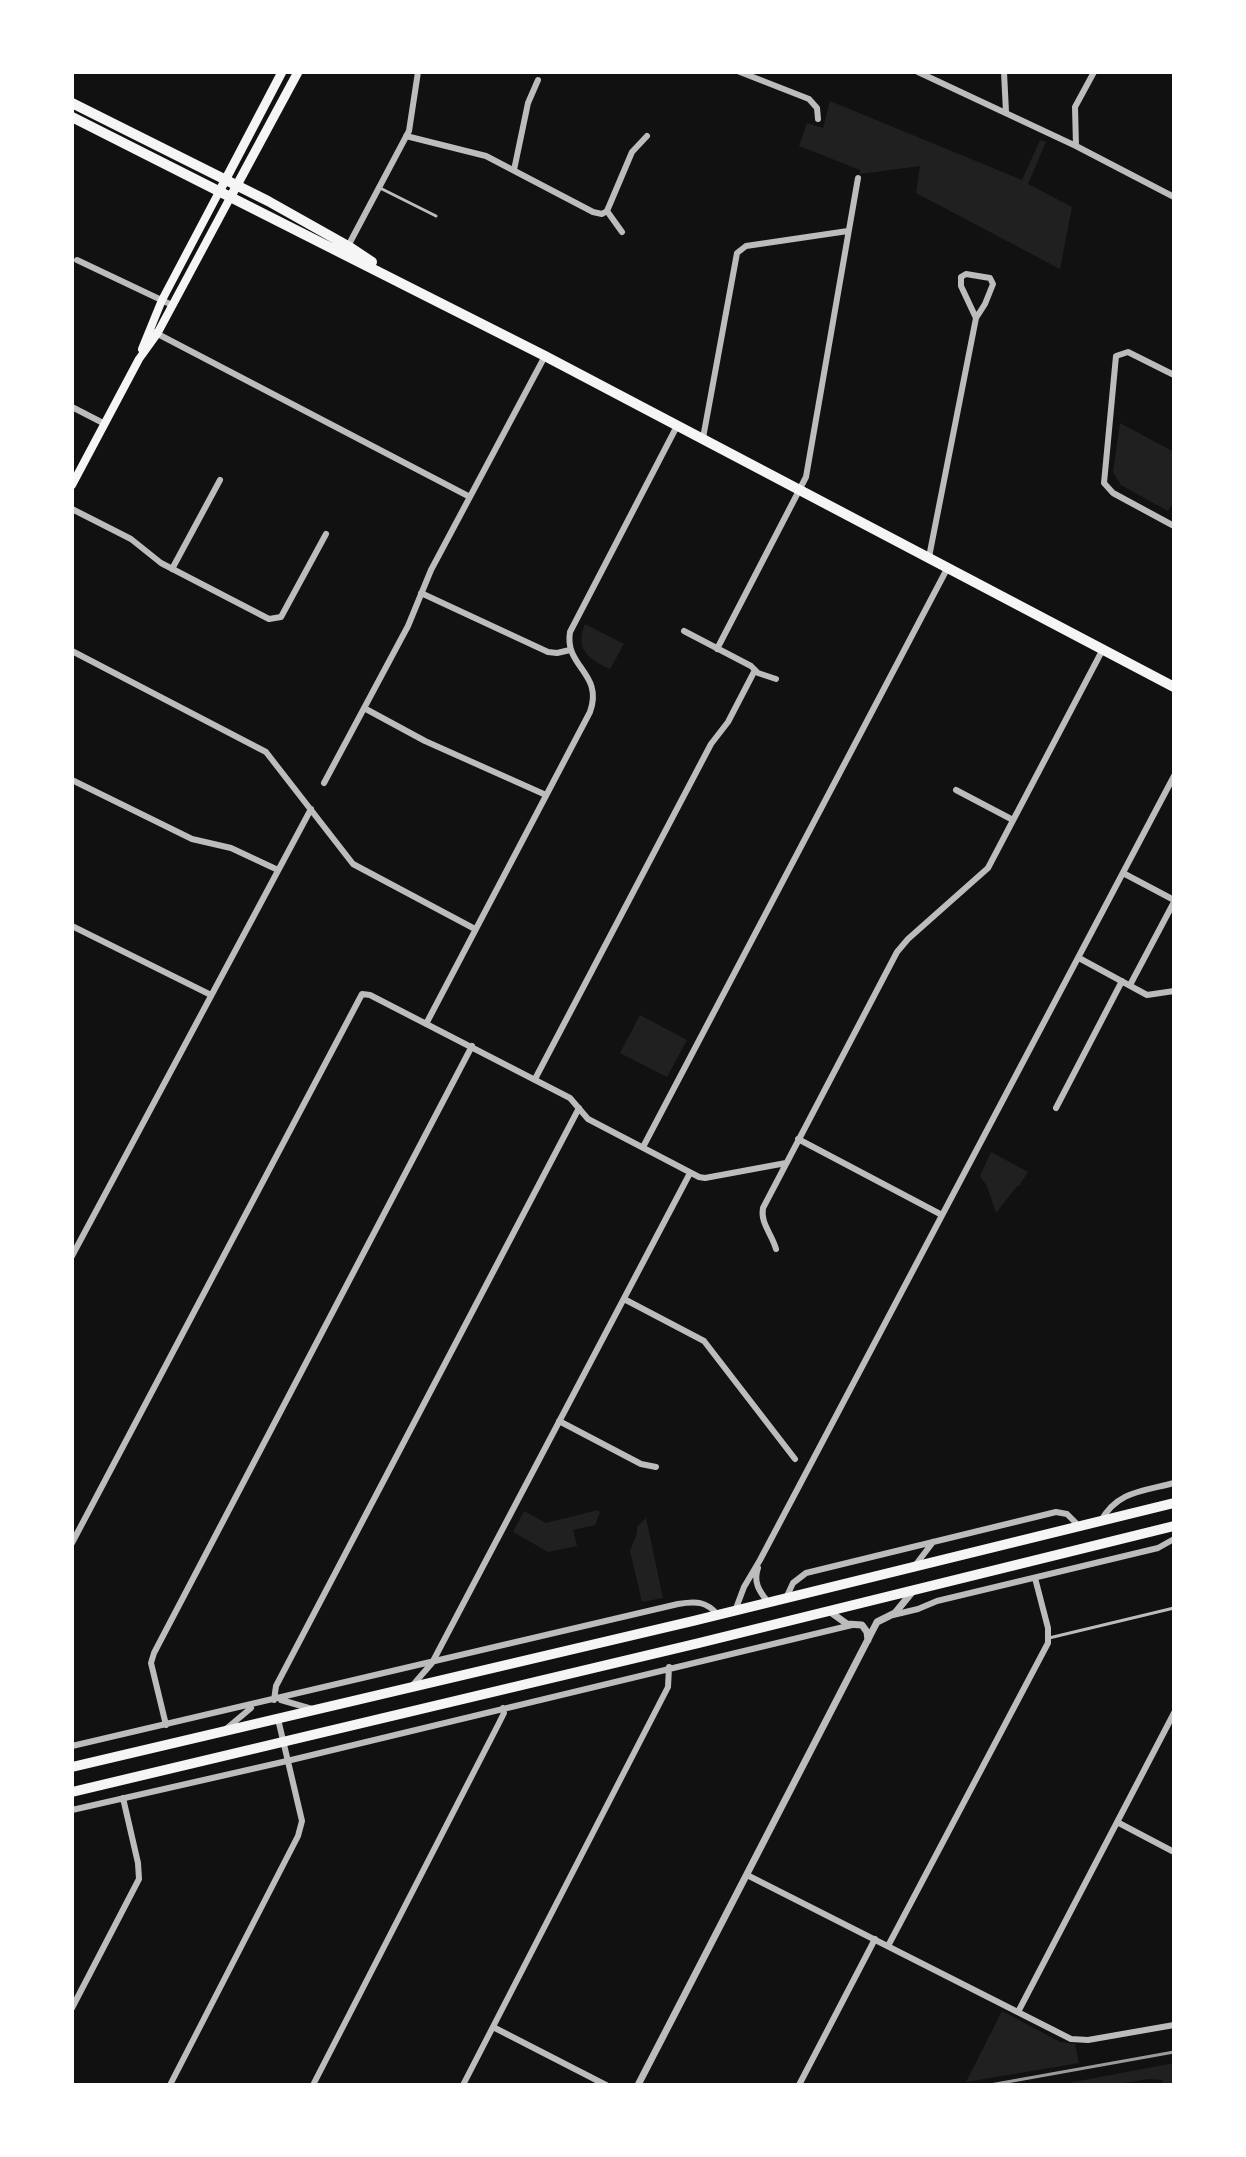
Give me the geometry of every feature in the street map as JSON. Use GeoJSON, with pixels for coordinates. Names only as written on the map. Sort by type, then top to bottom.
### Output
{"type":"FeatureCollection","features":[{"type":"Feature","properties":{"kind":"highway"},"geometry":{"type":"LineString","coordinates":[[72,103],[237,185],[393,277],[1174,687]]}},
{"type":"Feature","properties":{"kind":"highway"},"geometry":{"type":"LineString","coordinates":[[72,117],[230,198],[346,250]]}},
{"type":"Feature","properties":{"kind":"highway"},"geometry":{"type":"LineString","coordinates":[[72,1767],[693,1621],[715,1611],[735,1611],[1174,1503]]}},
{"type":"Feature","properties":{"kind":"highway"},"geometry":{"type":"LineString","coordinates":[[72,1792],[1174,1526]]}},
{"type":"Feature","properties":{"kind":"highway"},"geometry":{"type":"LineString","coordinates":[[1045,1534],[1050,1556]]}},
{"type":"Feature","properties":{"kind":"highway"},"geometry":{"type":"LineString","coordinates":[[693,1621],[699,1643]]}},
{"type":"Feature","properties":{"kind":"main road"},"geometry":{"type":"LineString","coordinates":[[72,485],[139,359],[162,300],[282,72]]}},
{"type":"Feature","properties":{"kind":"main road"},"geometry":{"type":"LineString","coordinates":[[152,332],[172,305],[298,72]]}},
{"type":"Feature","properties":{"kind":"street"},"geometry":{"type":"LineString","coordinates":[[346,250],[411,124],[418,72]]}},
{"type":"Feature","properties":{"kind":"street"},"geometry":{"type":"LineString","coordinates":[[740,72],[809,99],[817,108],[818,119]]}},
{"type":"Feature","properties":{"kind":"street"},"geometry":{"type":"LineString","coordinates":[[918,72],[1076,146],[1174,197]]}},
{"type":"Feature","properties":{"kind":"street"},"geometry":{"type":"LineString","coordinates":[[1004,72],[1006,112]]}},
{"type":"Feature","properties":{"kind":"street"},"geometry":{"type":"LineString","coordinates":[[1076,146],[1075,107],[1094,72]]}},
{"type":"Feature","properties":{"kind":"street"},"geometry":{"type":"LineString","coordinates":[[514,170],[531,95],[538,80]]}},
{"type":"Feature","properties":{"kind":"street"},"geometry":{"type":"LineString","coordinates":[[406,136],[486,156],[602,214],[607,211],[632,152],[647,136]]}},
{"type":"Feature","properties":{"kind":"street"},"geometry":{"type":"LineString","coordinates":[[717,649],[808,468],[858,178]]}},
{"type":"Feature","properties":{"kind":"street"},"geometry":{"type":"LineString","coordinates":[[607,211],[622,232]]}},
{"type":"Feature","properties":{"kind":"street"},"geometry":{"type":"LineString","coordinates":[[703,438],[737,253],[746,246],[848,231]]}},
{"type":"Feature","properties":{"kind":"street"},"geometry":{"type":"LineString","coordinates":[[77,260],[172,305]]}},
{"type":"Feature","properties":{"kind":"street"},"geometry":{"type":"LineString","coordinates":[[929,557],[976,318],[993,281],[966,274],[960,280],[961,286],[976,318]]}},
{"type":"Feature","properties":{"kind":"street"},"geometry":{"type":"LineString","coordinates":[[152,332],[470,497]]}},
{"type":"Feature","properties":{"kind":"street"},"geometry":{"type":"LineString","coordinates":[[1174,375],[1128,352],[1120,353],[1115,363],[1105,487],[1174,526]]}},
{"type":"Feature","properties":{"kind":"street"},"geometry":{"type":"LineString","coordinates":[[324,783],[408,626],[421,593],[545,356]]}},
{"type":"Feature","properties":{"kind":"street"},"geometry":{"type":"LineString","coordinates":[[72,407],[105,424]]}},
{"type":"Feature","properties":{"kind":"street"},"geometry":{"type":"LineString","coordinates":[[426,1024],[590,712],[594,699],[590,679],[570,650],[569,637],[677,425]]}},
{"type":"Feature","properties":{"kind":"street"},"geometry":{"type":"LineString","coordinates":[[172,569],[220,480]]}},
{"type":"Feature","properties":{"kind":"street"},"geometry":{"type":"LineString","coordinates":[[72,509],[127,537],[172,569],[269,619],[281,617],[326,534]]}},
{"type":"Feature","properties":{"kind":"street"},"geometry":{"type":"LineString","coordinates":[[643,1147],[948,567]]}},
{"type":"Feature","properties":{"kind":"street"},"geometry":{"type":"LineString","coordinates":[[421,593],[548,652],[570,650]]}},
{"type":"Feature","properties":{"kind":"street"},"geometry":{"type":"LineString","coordinates":[[684,631],[776,679]]}},
{"type":"Feature","properties":{"kind":"street"},"geometry":{"type":"LineString","coordinates":[[776,1249],[762,1213],[900,947],[985,872],[1103,649]]}},
{"type":"Feature","properties":{"kind":"street"},"geometry":{"type":"LineString","coordinates":[[72,651],[266,752],[353,864],[475,929]]}},
{"type":"Feature","properties":{"kind":"street"},"geometry":{"type":"LineString","coordinates":[[535,1079],[711,744],[728,722],[755,670]]}},
{"type":"Feature","properties":{"kind":"street"},"geometry":{"type":"LineString","coordinates":[[364,708],[425,741],[546,795]]}},
{"type":"Feature","properties":{"kind":"street"},"geometry":{"type":"LineString","coordinates":[[735,1611],[744,1587],[1174,776]]}},
{"type":"Feature","properties":{"kind":"street"},"geometry":{"type":"LineString","coordinates":[[72,780],[192,839],[231,848],[278,870]]}},
{"type":"Feature","properties":{"kind":"street"},"geometry":{"type":"LineString","coordinates":[[956,790],[1013,820]]}},
{"type":"Feature","properties":{"kind":"street"},"geometry":{"type":"LineString","coordinates":[[72,1256],[311,809]]}},
{"type":"Feature","properties":{"kind":"street"},"geometry":{"type":"LineString","coordinates":[[1123,873],[1174,901],[1130,985]]}},
{"type":"Feature","properties":{"kind":"street"},"geometry":{"type":"LineString","coordinates":[[72,926],[211,995]]}},
{"type":"Feature","properties":{"kind":"street"},"geometry":{"type":"LineString","coordinates":[[1079,958],[1150,996],[1174,991]]}},
{"type":"Feature","properties":{"kind":"street"},"geometry":{"type":"LineString","coordinates":[[1056,1108],[1122,981]]}},
{"type":"Feature","properties":{"kind":"street"},"geometry":{"type":"LineString","coordinates":[[72,1543],[358,998],[366,994],[535,1079],[570,1098],[588,1119],[690,1173],[705,1178],[786,1163]]}},
{"type":"Feature","properties":{"kind":"street"},"geometry":{"type":"LineString","coordinates":[[166,1725],[151,1663],[154,1653],[472,1046]]}},
{"type":"Feature","properties":{"kind":"street"},"geometry":{"type":"LineString","coordinates":[[276,1699],[274,1689],[579,1108]]}},
{"type":"Feature","properties":{"kind":"street"},"geometry":{"type":"LineString","coordinates":[[798,1139],[942,1215]]}},
{"type":"Feature","properties":{"kind":"street"},"geometry":{"type":"LineString","coordinates":[[411,1687],[432,1663],[690,1173]]}},
{"type":"Feature","properties":{"kind":"street"},"geometry":{"type":"LineString","coordinates":[[624,1299],[704,1341],[795,1459]]}},
{"type":"Feature","properties":{"kind":"street"},"geometry":{"type":"LineString","coordinates":[[559,1421],[641,1464],[656,1467]]}},
{"type":"Feature","properties":{"kind":"street"},"geometry":{"type":"LineString","coordinates":[[1101,1521],[1109,1506],[1119,1499],[1174,1483]]}},
{"type":"Feature","properties":{"kind":"street"},"geometry":{"type":"LineString","coordinates":[[786,1598],[793,1583],[806,1573],[934,1541],[1056,1512],[1067,1514],[1079,1526]]}},
{"type":"Feature","properties":{"kind":"street"},"geometry":{"type":"LineString","coordinates":[[72,1810],[854,1625],[1158,1548],[1174,1539]]}},
{"type":"Feature","properties":{"kind":"street"},"geometry":{"type":"LineString","coordinates":[[914,1567],[934,1541]]}},
{"type":"Feature","properties":{"kind":"street"},"geometry":{"type":"LineString","coordinates":[[760,1560],[755,1577],[757,1587],[768,1602]]}},
{"type":"Feature","properties":{"kind":"street"},"geometry":{"type":"LineString","coordinates":[[888,1946],[1049,1638],[1035,1578]]}},
{"type":"Feature","properties":{"kind":"street"},"geometry":{"type":"LineString","coordinates":[[889,1616],[915,1590]]}},
{"type":"Feature","properties":{"kind":"street"},"geometry":{"type":"LineString","coordinates":[[72,1746],[678,1604],[697,1602],[715,1611]]}},
{"type":"Feature","properties":{"kind":"street"},"geometry":{"type":"LineString","coordinates":[[829,1611],[866,1629],[868,1642]]}},
{"type":"Feature","properties":{"kind":"street"},"geometry":{"type":"LineString","coordinates":[[638,2085],[880,1618]]}},
{"type":"Feature","properties":{"kind":"street"},"geometry":{"type":"LineString","coordinates":[[463,2085],[668,1687],[669,1667]]}},
{"type":"Feature","properties":{"kind":"street"},"geometry":{"type":"LineString","coordinates":[[276,1699],[320,1710]]}},
{"type":"Feature","properties":{"kind":"street"},"geometry":{"type":"LineString","coordinates":[[220,1733],[257,1704]]}},
{"type":"Feature","properties":{"kind":"street"},"geometry":{"type":"LineString","coordinates":[[313,2085],[498,1725],[503,1708]]}},
{"type":"Feature","properties":{"kind":"street"},"geometry":{"type":"LineString","coordinates":[[1018,2012],[1174,1713]]}},
{"type":"Feature","properties":{"kind":"street"},"geometry":{"type":"LineString","coordinates":[[170,2085],[298,1836],[302,1821],[278,1719]]}},
{"type":"Feature","properties":{"kind":"street"},"geometry":{"type":"LineString","coordinates":[[72,2008],[139,1879],[123,1798]]}},
{"type":"Feature","properties":{"kind":"street"},"geometry":{"type":"LineString","coordinates":[[1117,1822],[1174,1852]]}},
{"type":"Feature","properties":{"kind":"street"},"geometry":{"type":"LineString","coordinates":[[747,1875],[1063,2036],[1079,2040],[1174,2025]]}},
{"type":"Feature","properties":{"kind":"street"},"geometry":{"type":"LineString","coordinates":[[799,2085],[875,1939]]}},
{"type":"Feature","properties":{"kind":"street"},"geometry":{"type":"LineString","coordinates":[[493,2027],[606,2085]]}},
{"type":"Feature","properties":{"kind":"lane"},"geometry":{"type":"LineString","coordinates":[[378,187],[436,216]]}},
{"type":"Feature","properties":{"kind":"lane"},"geometry":{"type":"LineString","coordinates":[[1049,1638],[1174,1608]]}},
{"type":"Feature","properties":{"kind":"shaded area"},"geometry":{"type":"Polygon","coordinates":[[[830,101],[1022,180],[1040,140],[1046,142],[1028,184],[1072,207],[1060,269],[916,193],[920,166],[860,174],[860,170],[799,146],[807,123],[823,128],[830,101]]]}},
{"type":"Feature","properties":{"kind":"shaded area"},"geometry":{"type":"Polygon","coordinates":[[[1120,423],[1174,452],[1174,501],[1168,511],[1121,485],[1113,472],[1120,423]]]}},
{"type":"Feature","properties":{"kind":"shaded area"},"geometry":{"type":"Polygon","coordinates":[[[585,624],[624,644],[610,669],[586,652],[581,640],[585,624]]]}},
{"type":"Feature","properties":{"kind":"shaded area"},"geometry":{"type":"Polygon","coordinates":[[[640,1015],[687,1040],[667,1077],[620,1053],[640,1015]]]}},
{"type":"Feature","properties":{"kind":"shaded area"},"geometry":{"type":"Polygon","coordinates":[[[991,1152],[1028,1172],[996,1213],[987,1186],[980,1176],[991,1152]]]}},
{"type":"Feature","properties":{"kind":"shaded area"},"geometry":{"type":"Polygon","coordinates":[[[598,1510],[595,1525],[573,1530],[577,1546],[548,1552],[513,1532],[524,1511],[546,1523],[598,1510]]]}},
{"type":"Feature","properties":{"kind":"shaded area"},"geometry":{"type":"Polygon","coordinates":[[[646,1518],[663,1598],[642,1602],[630,1551],[637,1527],[646,1518]]]}},
{"type":"Feature","properties":{"kind":"shaded area"},"geometry":{"type":"Polygon","coordinates":[[[1002,2011],[1060,2042],[1075,2044],[1079,2063],[966,2082],[1002,2011]]]}},
{"type":"Feature","properties":{"kind":"shaded area"},"geometry":{"type":"Polygon","coordinates":[[[1174,2063],[1174,2085],[1163,2085],[1162,2080],[1149,2079],[1111,2085],[1058,2085],[1174,2063]]]}},
{"type":"Feature","properties":{"kind":"railway"},"geometry":{"type":"LineString","coordinates":[[990,2085],[1174,2052]]}}]}
